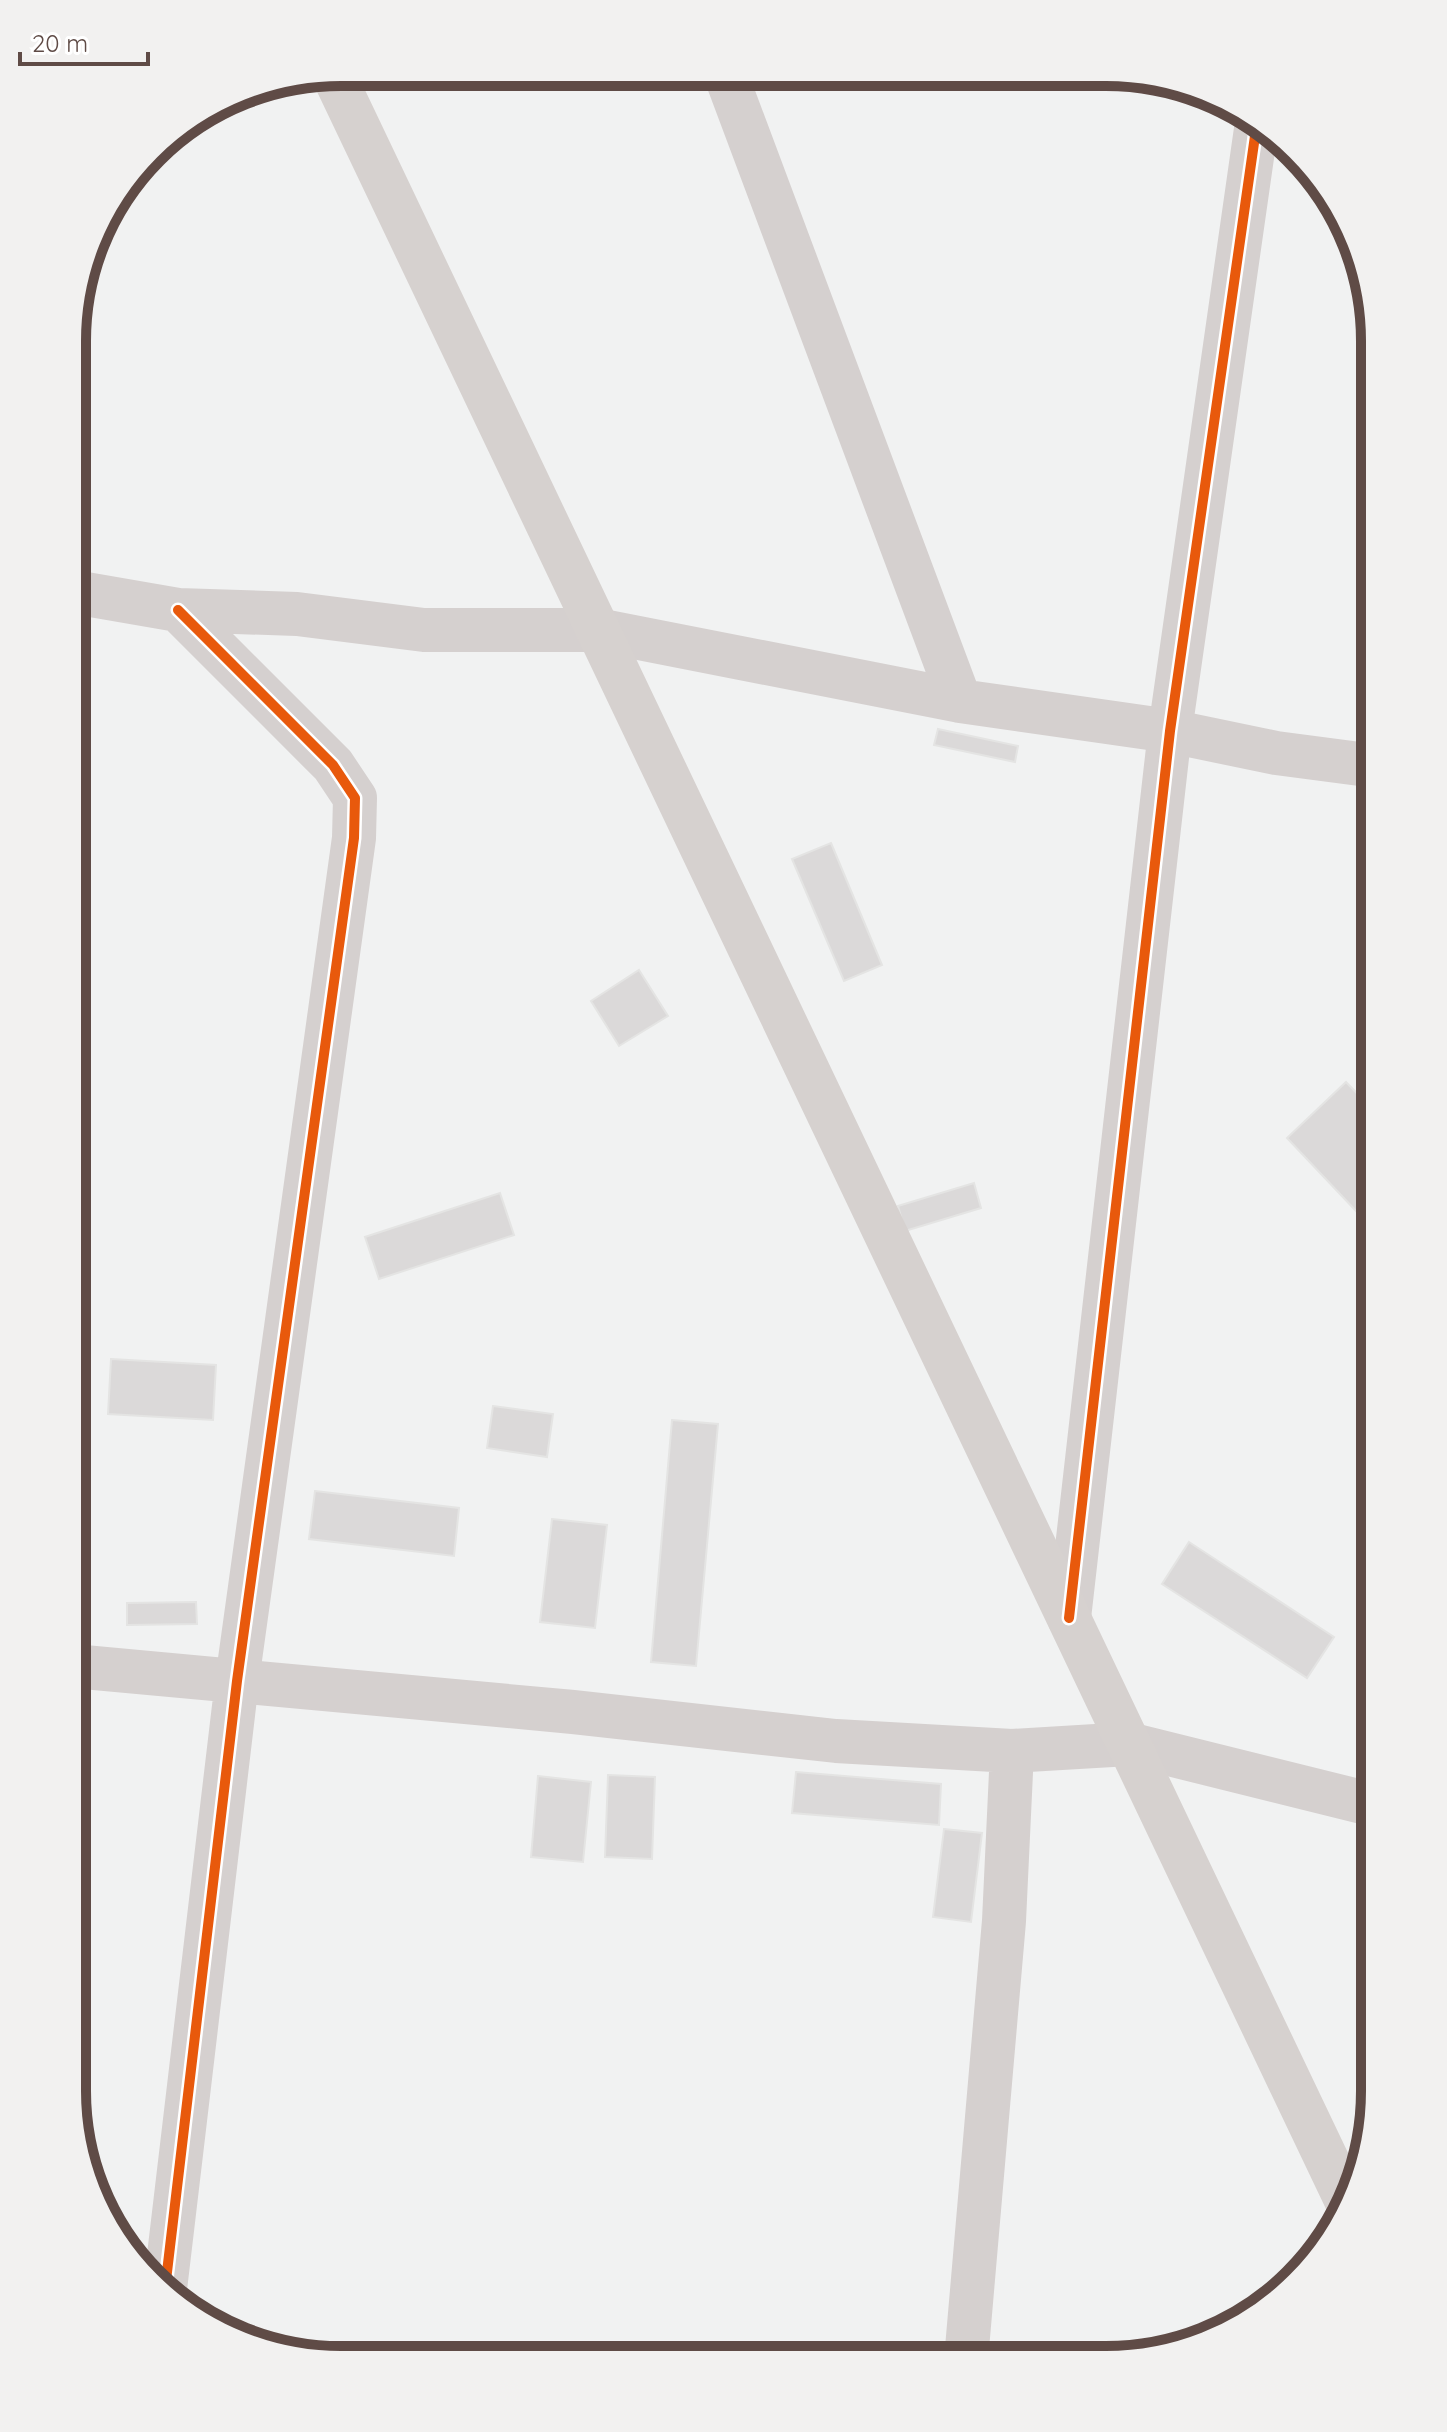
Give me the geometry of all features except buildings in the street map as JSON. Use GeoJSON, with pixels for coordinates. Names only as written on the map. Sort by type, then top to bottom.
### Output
{"type":"FeatureCollection","features":[{"type":"Feature","properties":{"kind":"main road"},"geometry":{"type":"LineString","coordinates":[[339,87],[1341,2189]]}},
{"type":"Feature","properties":{"kind":"street"},"geometry":{"type":"LineString","coordinates":[[730,86],[960,701]]}},
{"type":"Feature","properties":{"kind":"street"},"geometry":{"type":"LineString","coordinates":[[1069,1618],[1170,731],[1255,135]]}},
{"type":"Feature","properties":{"kind":"street"},"geometry":{"type":"LineString","coordinates":[[86,592],[178,610],[297,614],[424,630],[598,630],[960,701],[1170,731],[1276,753],[1361,764]]}},
{"type":"Feature","properties":{"kind":"street"},"geometry":{"type":"LineString","coordinates":[[167,2276],[237,1681],[352,854],[355,798],[333,765],[178,610]]}},
{"type":"Feature","properties":{"kind":"street"},"geometry":{"type":"LineString","coordinates":[[86,1667],[573,1712],[836,1741],[1012,1751],[1129,1744],[1360,1802]]}},
{"type":"Feature","properties":{"kind":"street"},"geometry":{"type":"LineString","coordinates":[[967,2346],[1004,1921],[1012,1751]]}},
{"type":"Feature","properties":{"kind":"cycle path"},"geometry":{"type":"LineString","coordinates":[[1069,1618],[1170,731],[1255,135]]}},
{"type":"Feature","properties":{"kind":"cycle path"},"geometry":{"type":"LineString","coordinates":[[167,2276],[237,1681],[354,838],[355,798],[333,765],[178,610]]}}]}
